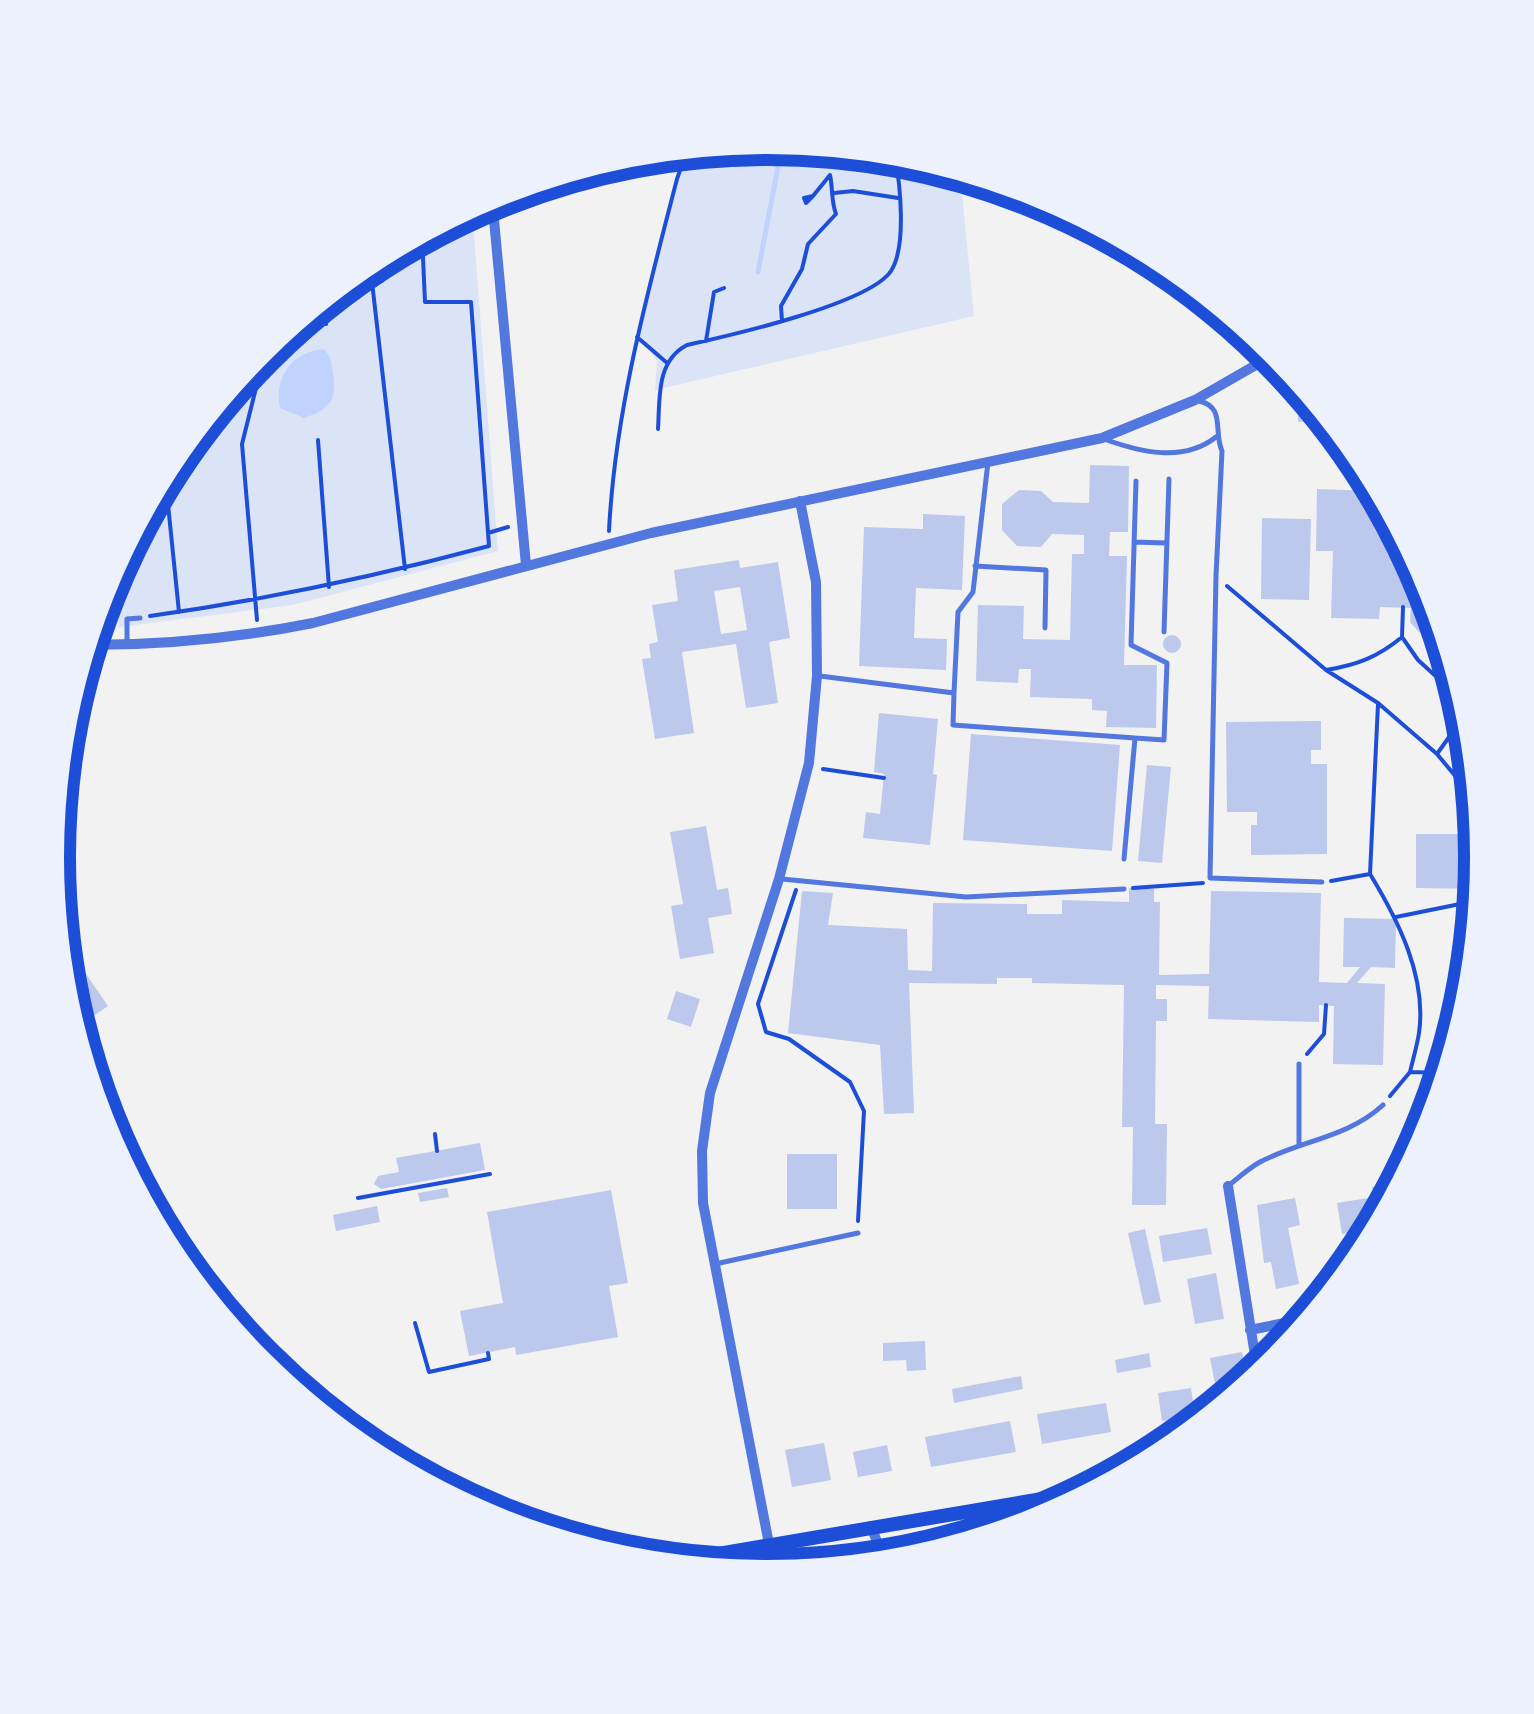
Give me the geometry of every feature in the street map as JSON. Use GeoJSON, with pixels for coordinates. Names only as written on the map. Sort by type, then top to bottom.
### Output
{"type":"FeatureCollection","features":[{"type":"Feature","properties":{"kind":"main road"},"geometry":{"type":"LineString","coordinates":[[720,1553],[1038,1499]]}},
{"type":"Feature","properties":{"kind":"street"},"geometry":{"type":"LineString","coordinates":[[494,216],[526,565]]}},
{"type":"Feature","properties":{"kind":"street"},"geometry":{"type":"LineString","coordinates":[[103,645],[257,634],[313,623],[609,543],[1102,438],[1195,400],[1259,363]]}},
{"type":"Feature","properties":{"kind":"street"},"geometry":{"type":"LineString","coordinates":[[769,1544],[715,1264],[703,1186],[702,1151],[710,1092],[779,879],[808,767],[817,676],[816,582],[800,501]]}},
{"type":"Feature","properties":{"kind":"street"},"geometry":{"type":"LineString","coordinates":[[1228,1186],[1255,1355]]}},
{"type":"Feature","properties":{"kind":"street"},"geometry":{"type":"LineString","coordinates":[[1250,1330],[1286,1323]]}},
{"type":"Feature","properties":{"kind":"street"},"geometry":{"type":"LineString","coordinates":[[872,1526],[878,1545]]}},
{"type":"Feature","properties":{"kind":"lane"},"geometry":{"type":"LineString","coordinates":[[1195,400],[1209,403],[1214,410],[1219,423],[1216,437],[1222,451],[1210,878],[1322,882]]}},
{"type":"Feature","properties":{"kind":"lane"},"geometry":{"type":"LineString","coordinates":[[1102,438],[1140,452],[1182,452],[1216,437]]}},
{"type":"Feature","properties":{"kind":"lane"},"geometry":{"type":"LineString","coordinates":[[988,462],[973,592],[958,612],[952,724],[1164,740],[1167,663],[1132,645],[1136,481]]}},
{"type":"Feature","properties":{"kind":"lane"},"geometry":{"type":"LineString","coordinates":[[1164,632],[1169,479]]}},
{"type":"Feature","properties":{"kind":"lane"},"geometry":{"type":"LineString","coordinates":[[1134,542],[1167,543]]}},
{"type":"Feature","properties":{"kind":"lane"},"geometry":{"type":"LineString","coordinates":[[975,566],[1046,570],[1044,628]]}},
{"type":"Feature","properties":{"kind":"lane"},"geometry":{"type":"LineString","coordinates":[[127,645],[127,619],[140,618]]}},
{"type":"Feature","properties":{"kind":"lane"},"geometry":{"type":"LineString","coordinates":[[817,676],[954,693]]}},
{"type":"Feature","properties":{"kind":"lane"},"geometry":{"type":"LineString","coordinates":[[1124,859],[1134,738]]}},
{"type":"Feature","properties":{"kind":"lane"},"geometry":{"type":"LineString","coordinates":[[779,879],[966,897],[1124,890]]}},
{"type":"Feature","properties":{"kind":"lane"},"geometry":{"type":"LineString","coordinates":[[1299,1064],[1299,1146]]}},
{"type":"Feature","properties":{"kind":"lane"},"geometry":{"type":"LineString","coordinates":[[1228,1186],[1259,1162],[1344,1132],[1383,1105]]}},
{"type":"Feature","properties":{"kind":"lane"},"geometry":{"type":"LineString","coordinates":[[715,1264],[858,1233]]}},
{"type":"Feature","properties":{"kind":"path"},"geometry":{"type":"LineString","coordinates":[[609,543],[612,477],[622,402],[681,165]]}},
{"type":"Feature","properties":{"kind":"path"},"geometry":{"type":"LineString","coordinates":[[658,430],[666,362],[674,351],[782,322],[886,277],[894,267],[901,226],[897,172]]}},
{"type":"Feature","properties":{"kind":"path"},"geometry":{"type":"LineString","coordinates":[[782,322],[781,306],[802,269],[808,244],[836,214],[831,202],[834,194],[830,175],[812,196]]}},
{"type":"Feature","properties":{"kind":"path"},"geometry":{"type":"LineString","coordinates":[[834,194],[853,191],[899,198]]}},
{"type":"Feature","properties":{"kind":"path"},"geometry":{"type":"LineString","coordinates":[[140,618],[255,602],[489,546],[471,302],[425,302],[423,251]]}},
{"type":"Feature","properties":{"kind":"path"},"geometry":{"type":"LineString","coordinates":[[372,283],[405,568]]}},
{"type":"Feature","properties":{"kind":"path"},"geometry":{"type":"LineString","coordinates":[[706,341],[714,292],[724,288]]}},
{"type":"Feature","properties":{"kind":"path"},"geometry":{"type":"LineString","coordinates":[[325,318],[326,324]]}},
{"type":"Feature","properties":{"kind":"path"},"geometry":{"type":"LineString","coordinates":[[637,337],[666,362]]}},
{"type":"Feature","properties":{"kind":"path"},"geometry":{"type":"LineString","coordinates":[[256,383],[242,444],[257,634]]}},
{"type":"Feature","properties":{"kind":"path"},"geometry":{"type":"LineString","coordinates":[[251,389],[256,388]]}},
{"type":"Feature","properties":{"kind":"path"},"geometry":{"type":"LineString","coordinates":[[318,440],[329,586]]}},
{"type":"Feature","properties":{"kind":"path"},"geometry":{"type":"LineString","coordinates":[[168,501],[179,612]]}},
{"type":"Feature","properties":{"kind":"path"},"geometry":{"type":"LineString","coordinates":[[488,533],[522,523]]}},
{"type":"Feature","properties":{"kind":"path"},"geometry":{"type":"LineString","coordinates":[[1216,576],[1326,670],[1378,703],[1437,754],[1460,781]]}},
{"type":"Feature","properties":{"kind":"path"},"geometry":{"type":"LineString","coordinates":[[1403,608],[1402,637],[1441,682]]}},
{"type":"Feature","properties":{"kind":"path"},"geometry":{"type":"LineString","coordinates":[[1326,670],[1368,660],[1402,637]]}},
{"type":"Feature","properties":{"kind":"path"},"geometry":{"type":"LineString","coordinates":[[1378,703],[1370,874],[1396,917],[1415,973],[1420,1030],[1410,1072],[1383,1105]]}},
{"type":"Feature","properties":{"kind":"path"},"geometry":{"type":"LineString","coordinates":[[1437,754],[1453,732]]}},
{"type":"Feature","properties":{"kind":"path"},"geometry":{"type":"LineString","coordinates":[[808,767],[884,778]]}},
{"type":"Feature","properties":{"kind":"path"},"geometry":{"type":"LineString","coordinates":[[1322,882],[1370,874]]}},
{"type":"Feature","properties":{"kind":"path"},"geometry":{"type":"LineString","coordinates":[[799,881],[758,1004],[766,1032],[789,1039],[850,1082],[864,1111],[858,1233]]}},
{"type":"Feature","properties":{"kind":"path"},"geometry":{"type":"LineString","coordinates":[[1124,890],[1204,883]]}},
{"type":"Feature","properties":{"kind":"path"},"geometry":{"type":"LineString","coordinates":[[1396,917],[1463,904]]}},
{"type":"Feature","properties":{"kind":"path"},"geometry":{"type":"LineString","coordinates":[[1308,1053],[1324,1034],[1326,1005]]}},
{"type":"Feature","properties":{"kind":"path"},"geometry":{"type":"LineString","coordinates":[[1410,1072],[1429,1073]]}},
{"type":"Feature","properties":{"kind":"path"},"geometry":{"type":"LineString","coordinates":[[436,1134],[438,1151]]}},
{"type":"Feature","properties":{"kind":"path"},"geometry":{"type":"LineString","coordinates":[[358,1198],[490,1174]]}},
{"type":"Feature","properties":{"kind":"path"},"geometry":{"type":"LineString","coordinates":[[415,1322],[429,1372],[489,1360],[488,1352]]}},
{"type":"Feature","properties":{"kind":"shaded area"},"geometry":{"type":"Polygon","coordinates":[[[813,161],[903,173],[961,188],[974,316],[655,390],[657,361],[639,336],[684,165],[813,161]]]}},
{"type":"Feature","properties":{"kind":"shaded area"},"geometry":{"type":"Polygon","coordinates":[[[473,225],[498,551],[293,605],[119,627],[117,605],[163,508],[243,397],[307,333],[343,304],[419,253],[473,225]]]}},
{"type":"Feature","properties":{"kind":"water"},"geometry":{"type":"Polygon","coordinates":[[[324,349],[333,370],[330,403],[304,418],[280,408],[280,386],[288,368],[303,355],[324,349]]]}},
{"type":"Feature","properties":{"kind":"building"},"geometry":{"type":"Polygon","coordinates":[[[1298,405],[1311,422],[1298,422],[1298,405]]]}},
{"type":"Feature","properties":{"kind":"building"},"geometry":{"type":"Polygon","coordinates":[[[1090,465],[1129,466],[1128,532],[1110,532],[1109,556],[1127,556],[1124,665],[1157,665],[1156,728],[1106,727],[1107,711],[1092,710],[1092,699],[1030,697],[1031,669],[1019,669],[1018,683],[976,681],[978,605],[1024,606],[1023,639],[1070,640],[1072,554],[1084,554],[1084,535],[1052,534],[1041,547],[1017,546],[1002,530],[1002,504],[1019,490],[1041,491],[1053,502],[1089,503],[1090,465]]]}},
{"type":"Feature","properties":{"kind":"building"},"geometry":{"type":"Polygon","coordinates":[[[1317,489],[1360,490],[1392,549],[1428,637],[1410,622],[1411,608],[1380,607],[1379,619],[1331,618],[1333,551],[1316,551],[1317,489]]]}},
{"type":"Feature","properties":{"kind":"building"},"geometry":{"type":"Polygon","coordinates":[[[923,514],[965,516],[962,590],[916,588],[914,638],[947,639],[946,670],[859,666],[864,527],[923,529],[923,514]]]}},
{"type":"Feature","properties":{"kind":"building"},"geometry":{"type":"Polygon","coordinates":[[[1262,518],[1311,519],[1309,600],[1261,599],[1262,518]]]}},
{"type":"Feature","properties":{"kind":"building"},"geometry":{"type":"Polygon","coordinates":[[[739,560],[740,568],[778,562],[790,638],[769,642],[778,703],[746,708],[736,644],[682,652],[694,733],[655,739],[642,659],[651,658],[649,644],[658,642],[652,605],[678,601],[674,570],[739,560]],[[740,587],[714,591],[721,634],[747,630],[740,587]]]}},
{"type":"Feature","properties":{"kind":"building"},"geometry":{"type":"Polygon","coordinates":[[[1172,635],[1179,637],[1179,651],[1172,653],[1165,651],[1163,644],[1165,637],[1172,635]]]}},
{"type":"Feature","properties":{"kind":"building"},"geometry":{"type":"Polygon","coordinates":[[[879,713],[938,719],[930,845],[863,838],[866,812],[880,814],[884,774],[874,772],[879,713]]]}},
{"type":"Feature","properties":{"kind":"building"},"geometry":{"type":"Polygon","coordinates":[[[1321,721],[1321,750],[1311,750],[1311,764],[1327,764],[1327,854],[1251,855],[1251,825],[1257,825],[1257,812],[1227,812],[1226,722],[1321,721]]]}},
{"type":"Feature","properties":{"kind":"building"},"geometry":{"type":"Polygon","coordinates":[[[971,734],[1120,745],[1112,851],[963,840],[971,734]]]}},
{"type":"Feature","properties":{"kind":"building"},"geometry":{"type":"Polygon","coordinates":[[[1147,765],[1171,767],[1162,863],[1138,861],[1147,765]]]}},
{"type":"Feature","properties":{"kind":"building"},"geometry":{"type":"Polygon","coordinates":[[[706,826],[717,890],[728,888],[732,914],[708,918],[714,953],[680,959],[671,906],[683,904],[670,832],[706,826]]]}},
{"type":"Feature","properties":{"kind":"building"},"geometry":{"type":"Polygon","coordinates":[[[1416,834],[1464,834],[1463,889],[1416,888],[1416,834]]]}},
{"type":"Feature","properties":{"kind":"building"},"geometry":{"type":"Polygon","coordinates":[[[1129,888],[1154,889],[1154,902],[1160,902],[1159,975],[1209,974],[1211,891],[1321,893],[1319,982],[1347,983],[1360,967],[1343,967],[1344,918],[1396,919],[1395,968],[1371,967],[1357,983],[1385,984],[1383,1065],[1333,1064],[1334,1006],[1319,1005],[1319,1022],[1208,1019],[1209,986],[1156,985],[1156,999],[1167,999],[1167,1021],[1156,1021],[1155,1124],[1167,1124],[1166,1205],[1132,1205],[1133,1127],[1122,1127],[1124,985],[1032,983],[1032,978],[997,978],[997,984],[909,983],[914,1113],[884,1114],[880,1045],[788,1033],[802,891],[833,893],[828,925],[907,929],[908,970],[932,971],[933,903],[1027,904],[1027,914],[1062,914],[1062,900],[1129,902],[1129,888]]]}},
{"type":"Feature","properties":{"kind":"building"},"geometry":{"type":"Polygon","coordinates":[[[86,974],[108,1006],[92,1017],[87,1010],[81,978],[86,974]]]}},
{"type":"Feature","properties":{"kind":"building"},"geometry":{"type":"Polygon","coordinates":[[[676,991],[700,999],[691,1027],[667,1019],[676,991]]]}},
{"type":"Feature","properties":{"kind":"building"},"geometry":{"type":"Polygon","coordinates":[[[480,1143],[485,1170],[381,1189],[374,1184],[378,1176],[399,1172],[396,1158],[480,1143]]]}},
{"type":"Feature","properties":{"kind":"building"},"geometry":{"type":"Polygon","coordinates":[[[787,1154],[837,1154],[837,1209],[787,1209],[787,1154]]]}},
{"type":"Feature","properties":{"kind":"building"},"geometry":{"type":"Polygon","coordinates":[[[1382,1185],[1355,1232],[1342,1234],[1337,1203],[1374,1197],[1372,1187],[1382,1185]]]}},
{"type":"Feature","properties":{"kind":"building"},"geometry":{"type":"Polygon","coordinates":[[[447,1188],[449,1197],[420,1202],[418,1193],[447,1188]]]}},
{"type":"Feature","properties":{"kind":"building"},"geometry":{"type":"Polygon","coordinates":[[[611,1190],[628,1283],[609,1286],[618,1337],[516,1355],[515,1347],[469,1356],[460,1311],[503,1303],[487,1212],[611,1190]]]}},
{"type":"Feature","properties":{"kind":"building"},"geometry":{"type":"Polygon","coordinates":[[[1295,1198],[1300,1225],[1288,1228],[1299,1284],[1276,1289],[1271,1262],[1264,1263],[1257,1205],[1295,1198]]]}},
{"type":"Feature","properties":{"kind":"building"},"geometry":{"type":"Polygon","coordinates":[[[377,1206],[380,1222],[336,1231],[333,1215],[377,1206]]]}},
{"type":"Feature","properties":{"kind":"building"},"geometry":{"type":"Polygon","coordinates":[[[1207,1228],[1212,1254],[1163,1262],[1159,1236],[1207,1228]]]}},
{"type":"Feature","properties":{"kind":"building"},"geometry":{"type":"Polygon","coordinates":[[[1145,1229],[1161,1302],[1144,1305],[1128,1233],[1145,1229]]]}},
{"type":"Feature","properties":{"kind":"building"},"geometry":{"type":"Polygon","coordinates":[[[1216,1273],[1224,1319],[1195,1324],[1187,1279],[1216,1273]]]}},
{"type":"Feature","properties":{"kind":"building"},"geometry":{"type":"Polygon","coordinates":[[[925,1341],[926,1370],[907,1371],[906,1360],[883,1361],[883,1343],[925,1341]]]}},
{"type":"Feature","properties":{"kind":"building"},"geometry":{"type":"Polygon","coordinates":[[[1242,1352],[1245,1365],[1216,1390],[1210,1358],[1242,1352]]]}},
{"type":"Feature","properties":{"kind":"building"},"geometry":{"type":"Polygon","coordinates":[[[1149,1353],[1151,1367],[1117,1373],[1115,1360],[1149,1353]]]}},
{"type":"Feature","properties":{"kind":"building"},"geometry":{"type":"Polygon","coordinates":[[[1021,1376],[1023,1389],[954,1403],[952,1389],[1021,1376]]]}},
{"type":"Feature","properties":{"kind":"building"},"geometry":{"type":"Polygon","coordinates":[[[1191,1388],[1194,1408],[1180,1418],[1162,1421],[1158,1393],[1191,1388]]]}},
{"type":"Feature","properties":{"kind":"building"},"geometry":{"type":"Polygon","coordinates":[[[1106,1403],[1111,1432],[1042,1444],[1037,1414],[1106,1403]]]}},
{"type":"Feature","properties":{"kind":"building"},"geometry":{"type":"Polygon","coordinates":[[[1010,1421],[1016,1452],[931,1467],[925,1437],[1010,1421]]]}},
{"type":"Feature","properties":{"kind":"building"},"geometry":{"type":"Polygon","coordinates":[[[824,1443],[831,1480],[792,1487],[785,1450],[824,1443]]]}},
{"type":"Feature","properties":{"kind":"building"},"geometry":{"type":"Polygon","coordinates":[[[887,1445],[892,1471],[858,1477],[853,1452],[887,1445]]]}},
{"type":"Feature","properties":{"kind":"waterway"},"geometry":{"type":"LineString","coordinates":[[758,272],[779,160]]}}]}
